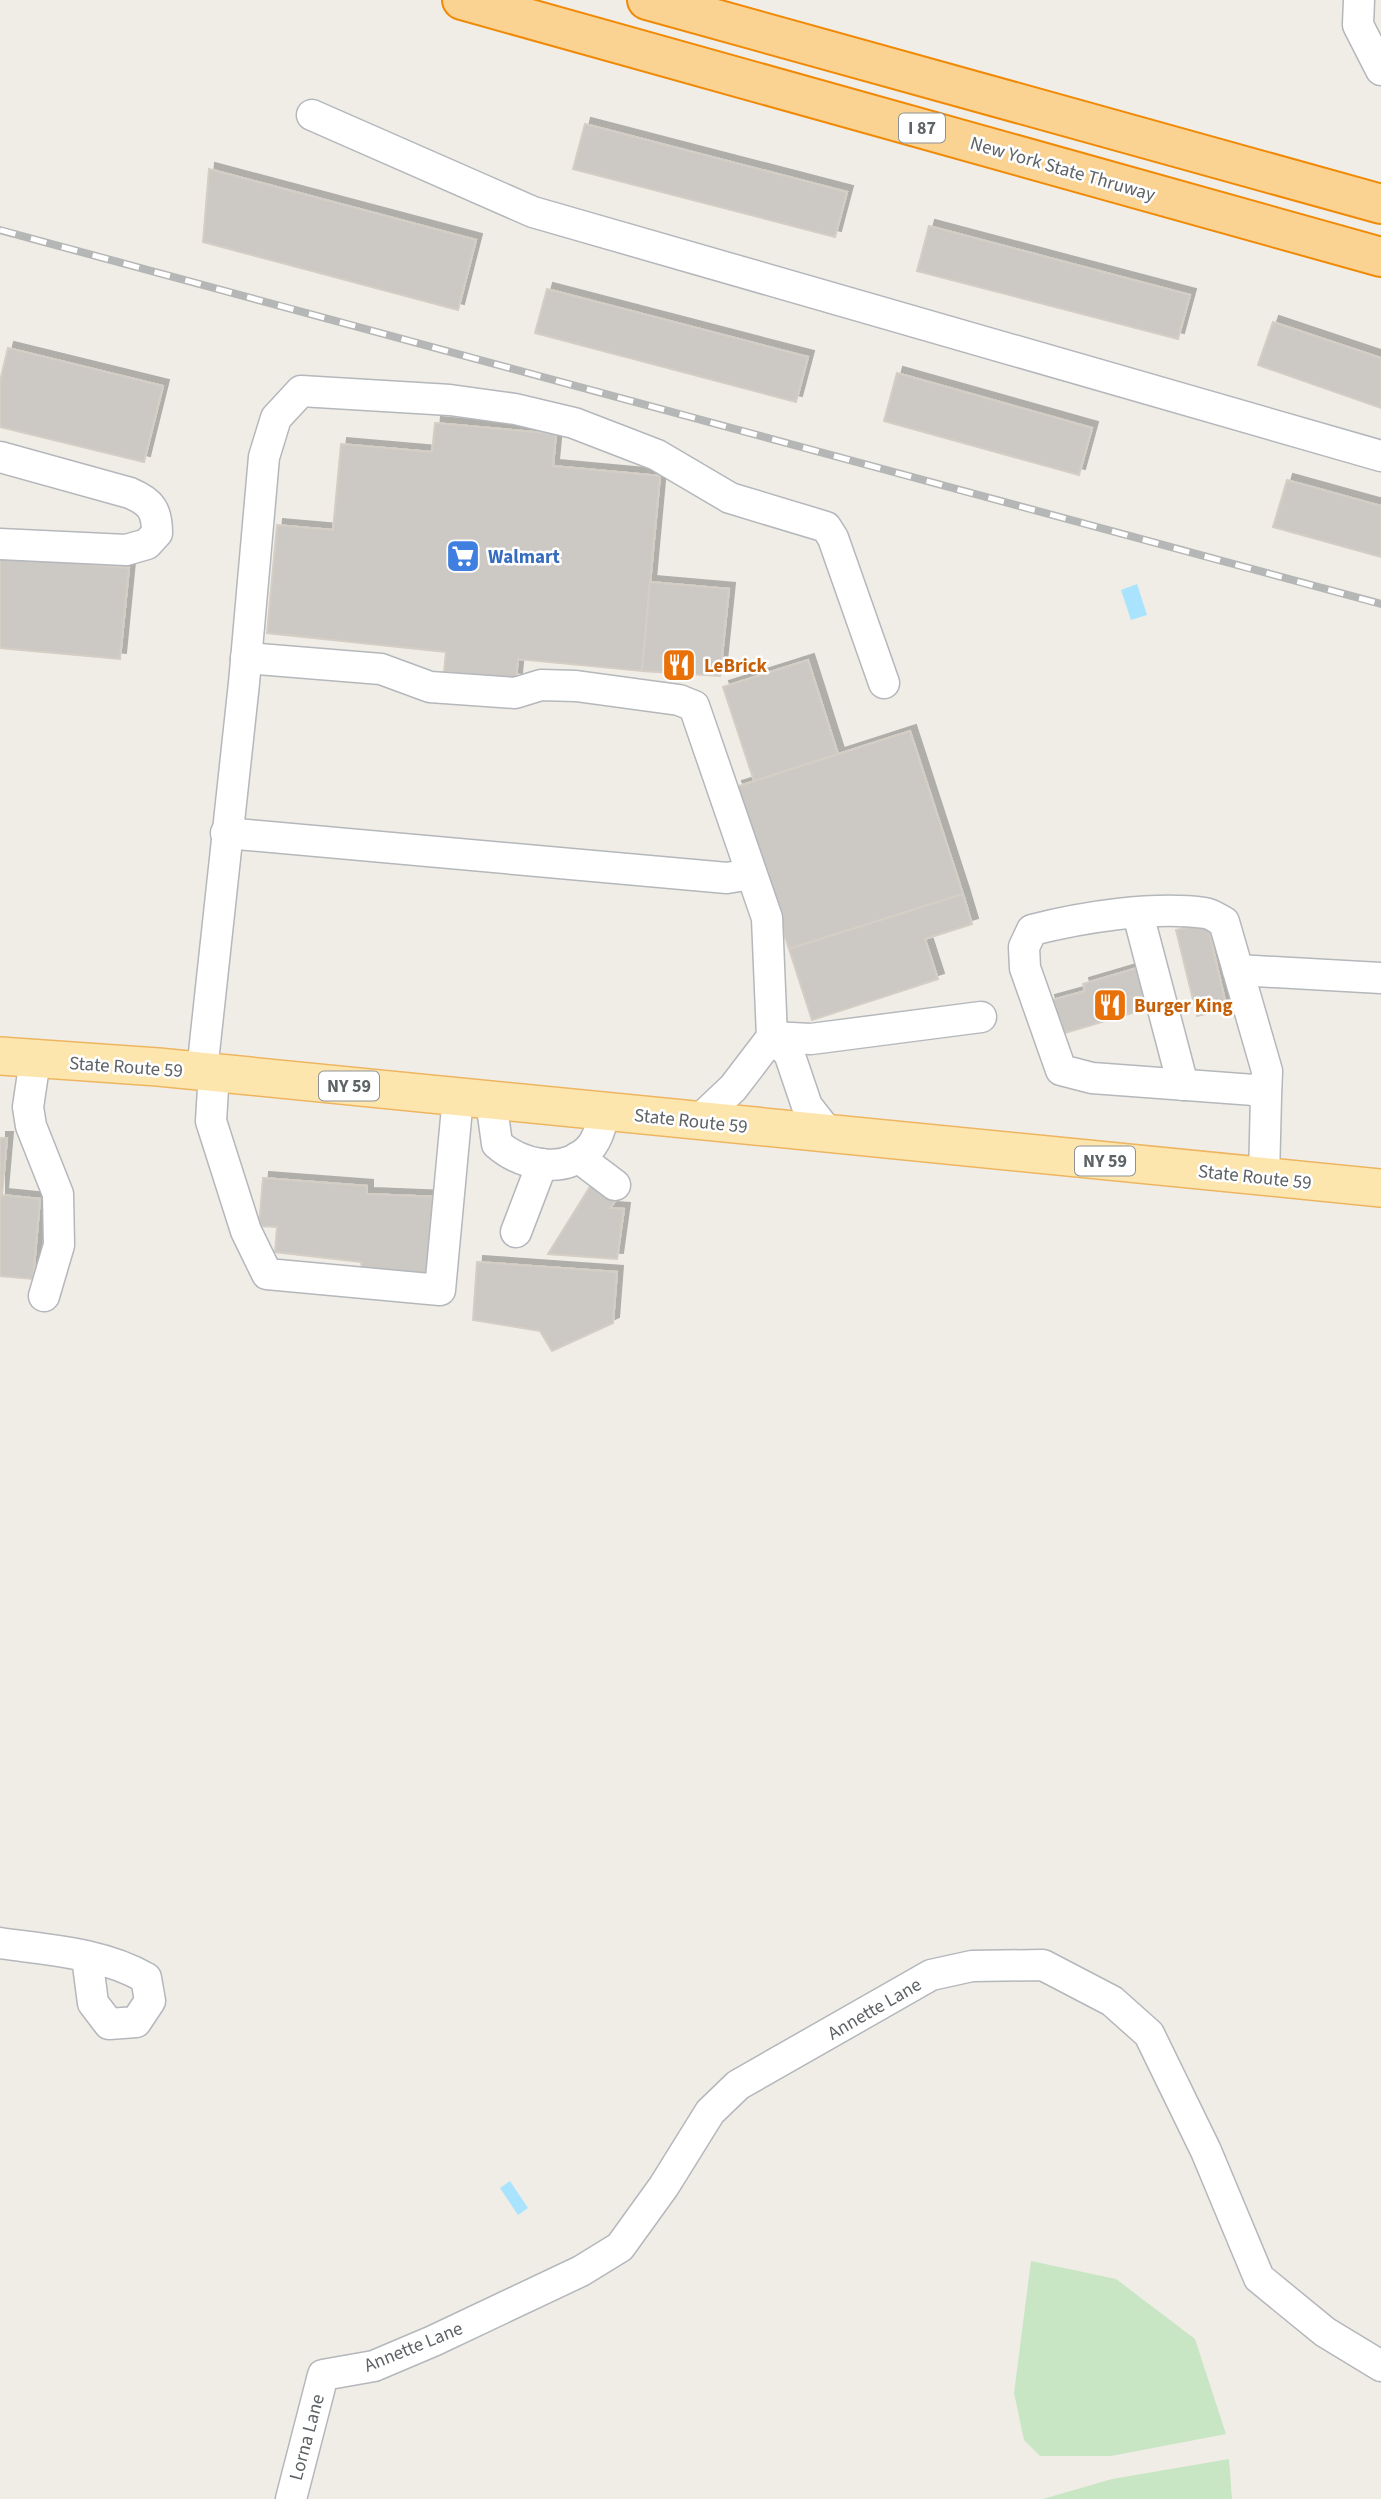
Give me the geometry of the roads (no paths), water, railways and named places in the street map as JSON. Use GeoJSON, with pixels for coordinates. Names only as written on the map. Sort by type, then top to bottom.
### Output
{"type":"FeatureCollection","features":[{"type":"Feature","properties":{"kind":"highway"},"geometry":{"type":"LineString","coordinates":[[438,0],[589,35]]}},
{"type":"Feature","properties":{"kind":"highway","name":"New York State Thruway"},"geometry":{"type":"LineString","coordinates":[[463,0],[1381,257]]}},
{"type":"Feature","properties":{"kind":"highway"},"geometry":{"type":"LineString","coordinates":[[647,0],[1381,204]]}},
{"type":"Feature","properties":{"kind":"main road","name":"State Route 59"},"geometry":{"type":"LineString","coordinates":[[18,1058],[208,1072],[1381,1188]]}},
{"type":"Feature","properties":{"kind":"street"},"geometry":{"type":"LineString","coordinates":[[1359,0],[1358,25],[1381,70]]}},
{"type":"Feature","properties":{"kind":"street"},"geometry":{"type":"LineString","coordinates":[[312,115],[533,212],[1381,456]]}},
{"type":"Feature","properties":{"kind":"street"},"geometry":{"type":"LineString","coordinates":[[474,1099],[440,1290],[267,1274],[246,1231],[211,1121],[208,1072],[226,833],[246,658],[264,457],[276,418],[301,391],[450,400],[515,409],[574,423],[657,455],[730,498],[826,527],[833,538],[884,683]]}},
{"type":"Feature","properties":{"kind":"street"},"geometry":{"type":"LineString","coordinates":[[0,457],[130,493],[146,500],[157,513],[157,533],[147,544],[126,550],[0,544]]}},
{"type":"Feature","properties":{"kind":"street"},"geometry":{"type":"LineString","coordinates":[[246,658],[381,669],[430,687],[515,693],[541,685],[576,686],[679,700],[694,706],[767,918],[772,1037],[733,1088],[698,1121]]}},
{"type":"Feature","properties":{"kind":"street"},"geometry":{"type":"LineString","coordinates":[[226,833],[727,878],[751,874]]}},
{"type":"Feature","properties":{"kind":"street"},"geometry":{"type":"LineString","coordinates":[[1264,1177],[1267,1071],[1224,922],[1208,913],[1138,914],[1064,922],[1032,930],[1024,947],[1025,968],[1061,1070],[1092,1078],[1254,1090],[1266,1097]]}},
{"type":"Feature","properties":{"kind":"street"},"geometry":{"type":"LineString","coordinates":[[1138,914],[1183,1085]]}},
{"type":"Feature","properties":{"kind":"street"},"geometry":{"type":"LineString","coordinates":[[1238,970],[1381,978]]}},
{"type":"Feature","properties":{"kind":"street"},"geometry":{"type":"LineString","coordinates":[[772,1037],[811,1039],[981,1017]]}},
{"type":"Feature","properties":{"kind":"street"},"geometry":{"type":"LineString","coordinates":[[772,1037],[789,1053],[807,1106],[829,1134]]}},
{"type":"Feature","properties":{"kind":"street"},"geometry":{"type":"LineString","coordinates":[[18,1058],[31,1126],[58,1195],[59,1245],[44,1296]]}},
{"type":"Feature","properties":{"kind":"street"},"geometry":{"type":"LineString","coordinates":[[474,1099],[497,1144],[511,1157],[542,1164],[562,1163],[587,1151],[597,1138],[605,1111]]}},
{"type":"Feature","properties":{"kind":"street"},"geometry":{"type":"LineString","coordinates":[[578,1157],[615,1185]]}},
{"type":"Feature","properties":{"kind":"street"},"geometry":{"type":"LineString","coordinates":[[516,1233],[542,1164]]}},
{"type":"Feature","properties":{"kind":"street"},"geometry":{"type":"LineString","coordinates":[[0,1943],[87,1957]]}},
{"type":"Feature","properties":{"kind":"street","name":"Annette Lane"},"geometry":{"type":"LineString","coordinates":[[323,2375],[374,2366],[581,2271],[620,2247],[664,2186],[710,2112],[738,2085],[930,1975],[972,1966],[1043,1965],[1112,2001],[1149,2034],[1206,2151],[1259,2278],[1325,2332],[1381,2366]]}},
{"type":"Feature","properties":{"kind":"street","name":"Lorna Lane"},"geometry":{"type":"LineString","coordinates":[[291,2499],[323,2375]]}},
{"type":"Feature","properties":{"kind":"water"},"geometry":{"type":"Polygon","coordinates":[[[1137,584],[1147,615],[1131,620],[1121,590],[1137,584]]]}},
{"type":"Feature","properties":{"kind":"water"},"geometry":{"type":"Polygon","coordinates":[[[510,2181],[528,2208],[518,2215],[500,2188],[510,2181]]]}},
{"type":"Feature","properties":{"kind":"railway"},"geometry":{"type":"LineString","coordinates":[[0,230],[1381,604]]}},
{"type":"Feature","properties":{"kind":"place","name":"Walmart"},"geometry":{"type":"Point","coordinates":[463,556]}},
{"type":"Feature","properties":{"kind":"place","name":"LeBrick"},"geometry":{"type":"Point","coordinates":[679,665]}},
{"type":"Feature","properties":{"kind":"place","name":"Burger King"},"geometry":{"type":"Point","coordinates":[1110,1005]}}]}
